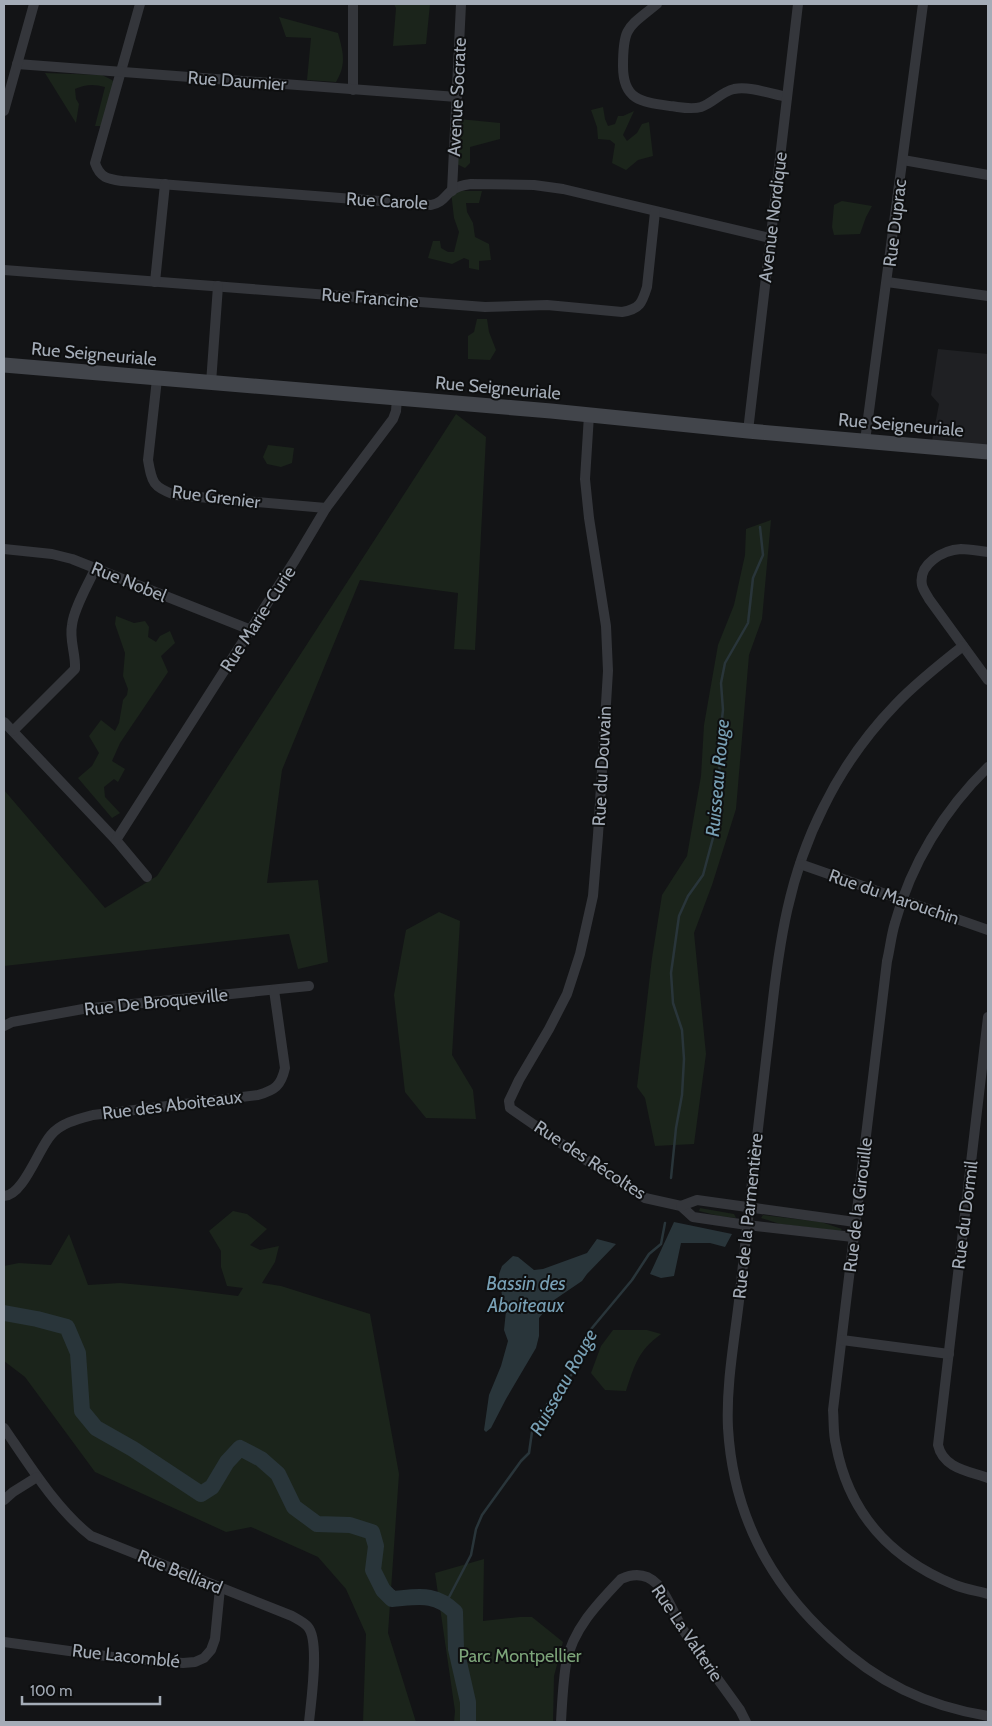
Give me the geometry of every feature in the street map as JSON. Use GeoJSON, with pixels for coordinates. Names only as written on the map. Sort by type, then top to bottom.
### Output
{"type":"FeatureCollection","features":[{"type":"Feature","properties":{"kind":"street"},"geometry":{"type":"LineString","coordinates":[[4,111],[34,4]]}},
{"type":"Feature","properties":{"kind":"street","name":"Rue Carole"},"geometry":{"type":"LineString","coordinates":[[140,4],[95,163],[98,172],[102,176],[112,179],[165,184],[431,206],[440,203],[452,191],[461,186],[471,184],[534,185],[563,189],[770,238]]}},
{"type":"Feature","properties":{"kind":"street"},"geometry":{"type":"LineString","coordinates":[[353,4],[353,90]]}},
{"type":"Feature","properties":{"kind":"street","name":"Avenue Socrate"},"geometry":{"type":"LineString","coordinates":[[452,191],[461,4]]}},
{"type":"Feature","properties":{"kind":"street"},"geometry":{"type":"LineString","coordinates":[[657,4],[625,33],[623,43],[623,80],[627,90],[636,97],[648,103],[689,108],[700,107],[725,92],[735,89],[747,89],[786,97]]}},
{"type":"Feature","properties":{"kind":"street","name":"Avenue Nordique"},"geometry":{"type":"LineString","coordinates":[[748,431],[798,4]]}},
{"type":"Feature","properties":{"kind":"street","name":"Rue Duprac"},"geometry":{"type":"LineString","coordinates":[[865,441],[923,4]]}},
{"type":"Feature","properties":{"kind":"street","name":"Rue Daumier"},"geometry":{"type":"LineString","coordinates":[[17,64],[457,97]]}},
{"type":"Feature","properties":{"kind":"street"},"geometry":{"type":"LineString","coordinates":[[903,160],[988,175]]}},
{"type":"Feature","properties":{"kind":"street"},"geometry":{"type":"LineString","coordinates":[[155,282],[165,184]]}},
{"type":"Feature","properties":{"kind":"street","name":"Rue Francine"},"geometry":{"type":"LineString","coordinates":[[4,270],[485,307],[547,304],[622,312],[632,310],[640,305],[647,287],[655,212]]}},
{"type":"Feature","properties":{"kind":"street"},"geometry":{"type":"LineString","coordinates":[[887,282],[988,296]]}},
{"type":"Feature","properties":{"kind":"street"},"geometry":{"type":"LineString","coordinates":[[211,383],[218,286]]}},
{"type":"Feature","properties":{"kind":"street","name":"Rue Seigneuriale"},"geometry":{"type":"LineString","coordinates":[[4,365],[398,398],[988,452]]}},
{"type":"Feature","properties":{"kind":"street","name":"Rue Grenier"},"geometry":{"type":"LineString","coordinates":[[157,379],[148,460],[154,483],[164,491],[175,495],[326,508]]}},
{"type":"Feature","properties":{"kind":"street","name":"Rue Marie-Curie"},"geometry":{"type":"LineString","coordinates":[[116,840],[326,508],[393,419],[398,398]]}},
{"type":"Feature","properties":{"kind":"street","name":"Rue du Douvain"},"geometry":{"type":"LineString","coordinates":[[509,1101],[519,1080],[550,1029],[567,994],[580,954],[593,896],[608,671],[606,626],[585,480],[590,415]]}},
{"type":"Feature","properties":{"kind":"street","name":"Rue Nobel"},"geometry":{"type":"LineString","coordinates":[[4,549],[52,554],[72,559],[250,630]]}},
{"type":"Feature","properties":{"kind":"street"},"geometry":{"type":"LineString","coordinates":[[988,552],[961,549],[944,553],[934,558],[926,567],[921,578],[922,587],[929,599],[988,680]]}},
{"type":"Feature","properties":{"kind":"street"},"geometry":{"type":"LineString","coordinates":[[13,731],[75,669],[76,660],[72,624],[95,569]]}},
{"type":"Feature","properties":{"kind":"street","name":"Rue de la Parmentière"},"geometry":{"type":"LineString","coordinates":[[962,646],[894,706],[861,746],[838,779],[822,809],[810,838],[788,903],[779,949],[747,1225],[729,1386],[728,1427],[733,1470],[743,1512],[758,1545],[781,1585],[813,1623],[852,1658],[892,1684],[933,1703],[988,1716]]}},
{"type":"Feature","properties":{"kind":"street"},"geometry":{"type":"LineString","coordinates":[[4,722],[116,840],[146,877]]}},
{"type":"Feature","properties":{"kind":"street","name":"Rue de la Girouille"},"geometry":{"type":"LineString","coordinates":[[988,767],[959,798],[939,824],[913,874],[894,924],[887,961],[872,1092],[854,1222],[833,1410],[835,1444],[844,1478],[858,1506],[877,1532],[904,1558],[929,1573],[957,1586],[988,1594]]}},
{"type":"Feature","properties":{"kind":"street","name":"Rue du Marouchin"},"geometry":{"type":"LineString","coordinates":[[800,864],[988,930]]}},
{"type":"Feature","properties":{"kind":"street","name":"Rue De Broqueville"},"geometry":{"type":"LineString","coordinates":[[4,1026],[12,1022],[83,1009],[309,986]]}},
{"type":"Feature","properties":{"kind":"street","name":"Rue des Aboiteaux"},"geometry":{"type":"LineString","coordinates":[[4,1196],[8,1196],[15,1191],[22,1183],[51,1135],[61,1126],[74,1120],[93,1115],[258,1095],[276,1087],[283,1080],[285,1068],[274,990]]}},
{"type":"Feature","properties":{"kind":"street","name":"Rue du Dormil"},"geometry":{"type":"LineString","coordinates":[[988,1018],[938,1445],[940,1454],[947,1462],[988,1478]]}},
{"type":"Feature","properties":{"kind":"street","name":"Rue des Récoltes"},"geometry":{"type":"LineString","coordinates":[[509,1101],[510,1108],[645,1198],[681,1206],[693,1217],[853,1237]]}},
{"type":"Feature","properties":{"kind":"street","name":"Rue des Récoltes"},"geometry":{"type":"LineString","coordinates":[[681,1206],[697,1200],[854,1222]]}},
{"type":"Feature","properties":{"kind":"street"},"geometry":{"type":"LineString","coordinates":[[842,1340],[949,1354]]}},
{"type":"Feature","properties":{"kind":"street","name":"Rue Belliard"},"geometry":{"type":"LineString","coordinates":[[4,1428],[37,1477],[79,1527],[91,1536],[292,1616],[309,1628],[314,1643],[309,1722]]}},
{"type":"Feature","properties":{"kind":"street"},"geometry":{"type":"LineString","coordinates":[[4,1500],[37,1477]]}},
{"type":"Feature","properties":{"kind":"street","name":"Rue La Valterie"},"geometry":{"type":"LineString","coordinates":[[561,1722],[566,1662],[573,1641],[584,1622],[621,1579],[639,1574],[658,1584],[682,1628],[740,1710],[746,1722]]}},
{"type":"Feature","properties":{"kind":"street","name":"Rue Lacomblé"},"geometry":{"type":"LineString","coordinates":[[4,1642],[120,1658],[183,1663],[195,1662],[204,1658],[211,1650],[215,1639],[220,1588]]}},
{"type":"Feature","properties":{"kind":"shaded area"},"geometry":{"type":"Polygon","coordinates":[[[938,349],[988,354],[988,450],[931,446],[939,404],[931,395],[938,349]]]}},
{"type":"Feature","properties":{"kind":"green space"},"geometry":{"type":"Polygon","coordinates":[[[394,4],[430,4],[426,44],[393,46],[396,8],[394,4]]]}},
{"type":"Feature","properties":{"kind":"green space"},"geometry":{"type":"Polygon","coordinates":[[[279,17],[338,33],[343,64],[336,82],[307,80],[311,38],[286,37],[279,17]]]}},
{"type":"Feature","properties":{"kind":"green space"},"geometry":{"type":"Polygon","coordinates":[[[45,73],[102,75],[112,80],[118,88],[106,126],[95,126],[105,87],[90,85],[75,89],[76,99],[79,104],[76,123],[45,73]]]}},
{"type":"Feature","properties":{"kind":"green space"},"geometry":{"type":"Polygon","coordinates":[[[603,107],[608,126],[615,124],[618,116],[634,111],[623,135],[627,141],[637,133],[642,124],[649,122],[653,156],[638,160],[626,170],[612,163],[615,144],[610,140],[598,139],[597,127],[591,110],[603,107]]]}},
{"type":"Feature","properties":{"kind":"green space"},"geometry":{"type":"Polygon","coordinates":[[[459,119],[500,123],[500,139],[470,147],[470,163],[465,168],[457,164],[459,119]]]}},
{"type":"Feature","properties":{"kind":"green space"},"geometry":{"type":"Polygon","coordinates":[[[451,191],[482,191],[479,203],[466,203],[467,212],[473,223],[475,237],[489,244],[491,260],[479,261],[479,270],[469,268],[469,260],[464,258],[452,264],[428,258],[433,241],[440,241],[441,248],[448,252],[454,252],[459,232],[454,218],[451,191]]]}},
{"type":"Feature","properties":{"kind":"green space"},"geometry":{"type":"Polygon","coordinates":[[[842,201],[872,206],[860,234],[834,235],[832,227],[834,205],[842,201]]]}},
{"type":"Feature","properties":{"kind":"green space"},"geometry":{"type":"Polygon","coordinates":[[[477,319],[487,319],[489,332],[496,350],[490,360],[468,359],[468,336],[474,332],[477,319]]]}},
{"type":"Feature","properties":{"kind":"green space"},"geometry":{"type":"Polygon","coordinates":[[[456,414],[486,437],[475,650],[454,649],[458,593],[360,580],[282,770],[267,883],[318,880],[328,962],[298,969],[289,934],[4,966],[4,790],[105,908],[157,876],[456,414]]]}},
{"type":"Feature","properties":{"kind":"green space"},"geometry":{"type":"Polygon","coordinates":[[[268,445],[294,448],[292,463],[281,467],[267,464],[263,457],[268,445]]]}},
{"type":"Feature","properties":{"kind":"green space"},"geometry":{"type":"Polygon","coordinates":[[[771,520],[762,619],[749,655],[736,809],[712,885],[694,933],[706,1054],[694,1144],[655,1146],[645,1098],[637,1087],[652,958],[662,895],[687,856],[701,776],[704,725],[718,645],[734,605],[745,555],[746,529],[771,520]]]}},
{"type":"Feature","properties":{"kind":"green space"},"geometry":{"type":"Polygon","coordinates":[[[116,616],[134,623],[145,621],[149,627],[148,637],[156,642],[160,636],[170,631],[175,643],[161,656],[168,672],[120,743],[112,761],[125,769],[118,782],[114,779],[104,787],[105,797],[120,813],[112,818],[78,778],[92,766],[99,753],[89,736],[101,720],[115,731],[119,723],[123,700],[127,695],[128,689],[123,676],[125,653],[115,624],[116,616]]]}},
{"type":"Feature","properties":{"kind":"green space"},"geometry":{"type":"Polygon","coordinates":[[[439,912],[460,921],[452,1055],[473,1090],[476,1119],[426,1118],[405,1092],[394,995],[406,930],[439,912]]]}},
{"type":"Feature","properties":{"kind":"green space"},"geometry":{"type":"Polygon","coordinates":[[[700,1208],[734,1214],[736,1218],[699,1211],[700,1208]]]}},
{"type":"Feature","properties":{"kind":"green space"},"geometry":{"type":"Polygon","coordinates":[[[233,1211],[247,1214],[267,1229],[250,1245],[260,1250],[279,1246],[275,1262],[262,1283],[281,1286],[370,1314],[399,1474],[388,1633],[416,1722],[363,1722],[366,1634],[346,1589],[318,1557],[251,1527],[226,1532],[95,1472],[25,1377],[4,1361],[4,1266],[19,1263],[51,1265],[69,1234],[88,1285],[120,1283],[238,1296],[243,1288],[227,1286],[221,1267],[221,1251],[209,1231],[233,1211]]]}},
{"type":"Feature","properties":{"kind":"green space"},"geometry":{"type":"Polygon","coordinates":[[[763,1215],[821,1222],[842,1229],[840,1231],[780,1224],[761,1218],[763,1215]]]}},
{"type":"Feature","properties":{"kind":"green space"},"geometry":{"type":"Polygon","coordinates":[[[613,1330],[647,1330],[661,1334],[642,1352],[626,1391],[605,1390],[591,1373],[601,1346],[613,1330]]]}},
{"type":"Feature","properties":{"kind":"green space","name":"Parc Montpellier"},"geometry":{"type":"Polygon","coordinates":[[[484,1559],[483,1621],[532,1617],[563,1642],[554,1676],[553,1722],[454,1722],[455,1711],[435,1573],[484,1559]]]}},
{"type":"Feature","properties":{"kind":"water"},"geometry":{"type":"Polygon","coordinates":[[[674,1222],[732,1234],[725,1247],[710,1243],[681,1243],[674,1276],[661,1278],[650,1274],[674,1222]]]}},
{"type":"Feature","properties":{"kind":"water","name":"Bassin des Aboiteaux"},"geometry":{"type":"Polygon","coordinates":[[[597,1239],[616,1244],[582,1281],[554,1300],[539,1318],[539,1336],[536,1348],[491,1428],[486,1432],[484,1430],[489,1395],[501,1366],[508,1341],[504,1330],[506,1311],[499,1282],[502,1266],[513,1256],[518,1257],[534,1270],[543,1269],[587,1253],[597,1239]]]}},
{"type":"Feature","properties":{"kind":"waterway","name":"Ruisseau Rouge"},"geometry":{"type":"LineString","coordinates":[[671,1178],[676,1128],[682,1095],[684,1059],[682,1030],[673,1003],[671,973],[679,916],[688,896],[703,875],[717,823],[720,805],[719,743],[723,710],[721,683],[725,663],[748,623],[753,578],[763,555],[760,527]]}},
{"type":"Feature","properties":{"kind":"waterway","name":"Ruisseau Rouge"},"geometry":{"type":"LineString","coordinates":[[446,1603],[471,1555],[476,1529],[482,1515],[521,1461],[529,1453],[532,1432],[548,1403],[572,1374],[587,1334],[632,1280],[649,1254],[661,1244],[665,1223]]}},
{"type":"Feature","properties":{"kind":"waterway"},"geometry":{"type":"LineString","coordinates":[[4,1313],[67,1327],[78,1353],[82,1411],[96,1428],[133,1449],[201,1494],[212,1487],[227,1462],[240,1448],[261,1459],[278,1474],[294,1507],[317,1524],[350,1525],[372,1532],[376,1546],[373,1570],[383,1590],[392,1599],[426,1597],[440,1601],[455,1612],[456,1649],[468,1702],[468,1722]]}}]}
